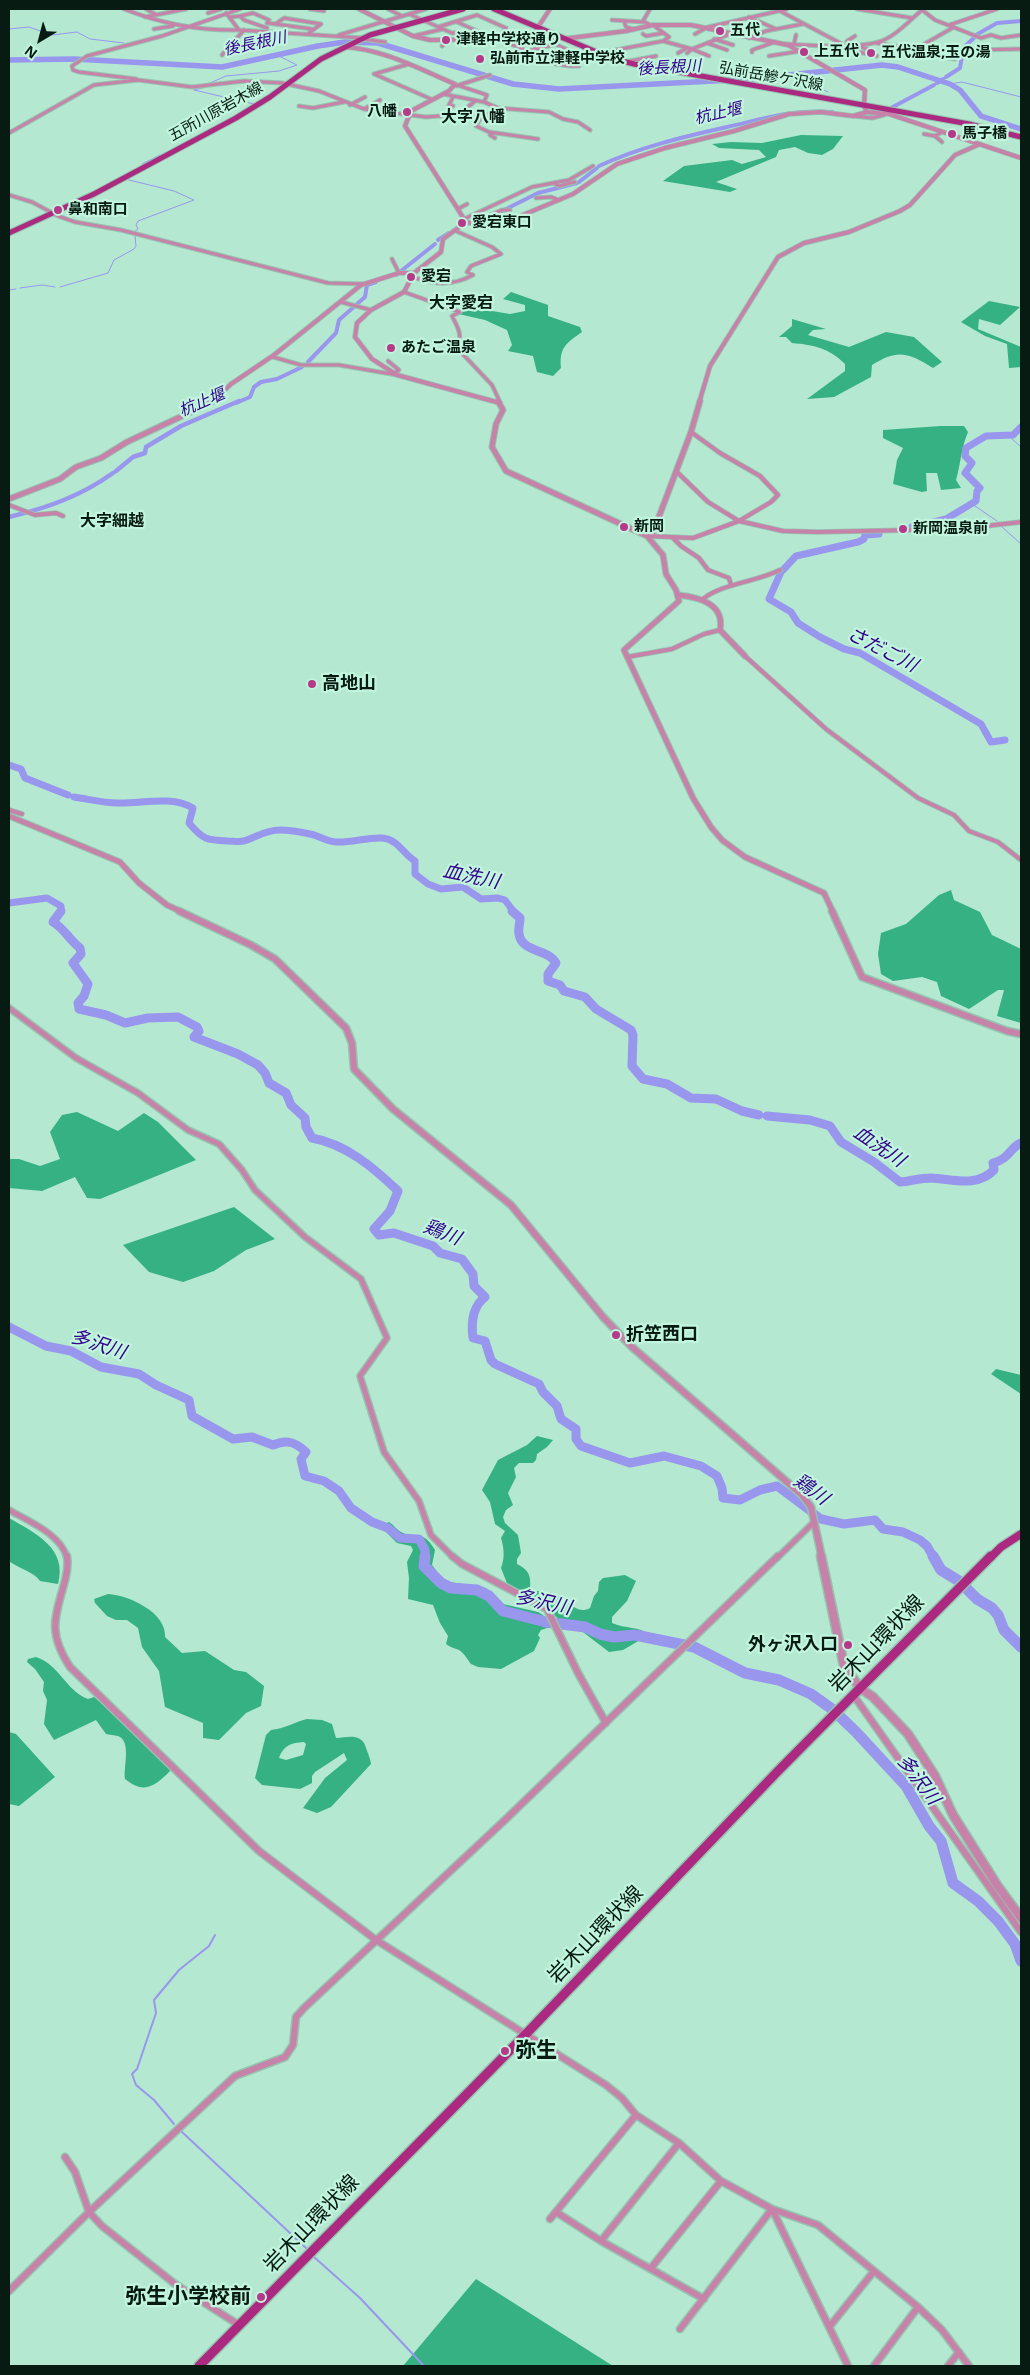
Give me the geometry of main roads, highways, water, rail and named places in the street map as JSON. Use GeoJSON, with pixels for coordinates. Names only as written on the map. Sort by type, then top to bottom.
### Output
{"type":"FeatureCollection","features":[{"type":"Feature","properties":{"kind":"main road","name":"五所川原岩木線"},"geometry":{"type":"LineString","coordinates":[[9,233],[94,194],[145,164],[229,122],[270,97],[312,64],[361,39],[463,9]]}},
{"type":"Feature","properties":{"kind":"main road","name":"弘前岳鰺ケ沢線"},"geometry":{"type":"LineString","coordinates":[[494,9],[624,62],[924,116],[1021,137]]}},
{"type":"Feature","properties":{"kind":"main road","name":"岩木山環状線"},"geometry":{"type":"LineString","coordinates":[[199,2366],[525,2036],[831,1717],[847,1704],[860,1688],[919,1630],[957,1589],[1001,1547],[1021,1534]]}},
{"type":"Feature","properties":{"kind":"waterway","name":"杭止堰"},"geometry":{"type":"LineString","coordinates":[[976,35],[997,23],[1021,21]]}},
{"type":"Feature","properties":{"kind":"waterway"},"geometry":{"type":"LineString","coordinates":[[9,29],[29,27],[52,35],[77,32],[90,39],[124,43]]}},
{"type":"Feature","properties":{"kind":"waterway","name":"杭止堰"},"geometry":{"type":"LineString","coordinates":[[963,48],[976,36]]}},
{"type":"Feature","properties":{"kind":"waterway","name":"後長根川"},"geometry":{"type":"LineString","coordinates":[[9,60],[74,59],[222,67],[318,46],[345,42],[378,43],[513,84],[559,89],[752,79],[882,65],[898,67],[950,84],[960,90],[981,116],[1021,129]]}},
{"type":"Feature","properties":{"kind":"waterway","name":"杭止堰"},"geometry":{"type":"LineString","coordinates":[[946,77],[960,68],[963,50]]}},
{"type":"Feature","properties":{"kind":"waterway"},"geometry":{"type":"LineString","coordinates":[[210,83],[226,76],[279,71],[297,65],[277,55]]}},
{"type":"Feature","properties":{"kind":"waterway"},"geometry":{"type":"LineString","coordinates":[[802,79],[828,92]]}},
{"type":"Feature","properties":{"kind":"waterway","name":"杭止堰"},"geometry":{"type":"LineString","coordinates":[[937,83],[943,79]]}},
{"type":"Feature","properties":{"kind":"waterway"},"geometry":{"type":"LineString","coordinates":[[950,84],[962,82],[1021,97]]}},
{"type":"Feature","properties":{"kind":"waterway","name":"杭止堰"},"geometry":{"type":"LineString","coordinates":[[889,109],[934,85]]}},
{"type":"Feature","properties":{"kind":"waterway"},"geometry":{"type":"LineString","coordinates":[[206,87],[194,90],[254,104]]}},
{"type":"Feature","properties":{"kind":"waterway"},"geometry":{"type":"LineString","coordinates":[[226,121],[248,108]]}},
{"type":"Feature","properties":{"kind":"waterway","name":"杭止堰"},"geometry":{"type":"LineString","coordinates":[[599,166],[630,153],[662,143],[753,121],[792,113],[832,112]]}},
{"type":"Feature","properties":{"kind":"waterway","name":"杭止堰"},"geometry":{"type":"LineString","coordinates":[[864,116],[881,114]]}},
{"type":"Feature","properties":{"kind":"waterway"},"geometry":{"type":"LineString","coordinates":[[163,154],[185,143]]}},
{"type":"Feature","properties":{"kind":"waterway"},"geometry":{"type":"LineString","coordinates":[[142,164],[160,155]]}},
{"type":"Feature","properties":{"kind":"waterway","name":"杭止堰"},"geometry":{"type":"LineString","coordinates":[[579,182],[597,168]]}},
{"type":"Feature","properties":{"kind":"waterway"},"geometry":{"type":"LineString","coordinates":[[125,179],[174,191],[194,200],[138,221],[136,225],[138,229],[134,232]]}},
{"type":"Feature","properties":{"kind":"waterway","name":"杭止堰"},"geometry":{"type":"LineString","coordinates":[[504,210],[538,193],[577,183]]}},
{"type":"Feature","properties":{"kind":"waterway","name":"杭止堰"},"geometry":{"type":"LineString","coordinates":[[476,223],[502,211]]}},
{"type":"Feature","properties":{"kind":"waterway","name":"杭止堰"},"geometry":{"type":"LineString","coordinates":[[438,240],[449,233]]}},
{"type":"Feature","properties":{"kind":"waterway"},"geometry":{"type":"LineString","coordinates":[[60,287],[108,273],[114,260],[134,249],[136,246],[135,235]]}},
{"type":"Feature","properties":{"kind":"waterway","name":"杭止堰"},"geometry":{"type":"LineString","coordinates":[[396,275],[435,244]]}},
{"type":"Feature","properties":{"kind":"waterway","name":"杭止堰"},"geometry":{"type":"LineString","coordinates":[[308,362],[336,333],[339,320],[365,297],[367,285],[376,282]]}},
{"type":"Feature","properties":{"kind":"waterway"},"geometry":{"type":"LineString","coordinates":[[20,288],[42,285],[55,287]]}},
{"type":"Feature","properties":{"kind":"waterway"},"geometry":{"type":"LineString","coordinates":[[9,290],[16,289]]}},
{"type":"Feature","properties":{"kind":"waterway","name":"杭止堰"},"geometry":{"type":"LineString","coordinates":[[236,403],[250,397],[254,387],[261,382],[277,379],[302,367]]}},
{"type":"Feature","properties":{"kind":"waterway","name":"杭止堰"},"geometry":{"type":"LineString","coordinates":[[116,471],[133,457],[145,453],[146,447],[181,426],[239,401]]}},
{"type":"Feature","properties":{"kind":"waterway","name":"さだご川"},"geometry":{"type":"LineString","coordinates":[[912,527],[946,519],[976,501],[977,491],[980,488],[965,473],[972,463],[965,456],[966,448],[986,436],[1013,435],[1021,427]]}},
{"type":"Feature","properties":{"kind":"waterway"},"geometry":{"type":"LineString","coordinates":[[1013,435],[1010,437],[1021,447]]}},
{"type":"Feature","properties":{"kind":"waterway","name":"杭止堰"},"geometry":{"type":"LineString","coordinates":[[9,517],[37,510],[76,495],[113,473]]}},
{"type":"Feature","properties":{"kind":"waterway"},"geometry":{"type":"LineString","coordinates":[[972,504],[997,521]]}},
{"type":"Feature","properties":{"kind":"waterway"},"geometry":{"type":"LineString","coordinates":[[1002,527],[1021,544]]}},
{"type":"Feature","properties":{"kind":"waterway","name":"さだご川"},"geometry":{"type":"LineString","coordinates":[[783,570],[796,556],[858,542],[864,539],[865,535],[879,534]]}},
{"type":"Feature","properties":{"kind":"waterway","name":"さだご川"},"geometry":{"type":"LineString","coordinates":[[781,572],[769,599],[791,612],[798,623],[844,649],[860,653],[981,724],[991,742],[1005,740]]}},
{"type":"Feature","properties":{"kind":"waterway","name":"血洗川"},"geometry":{"type":"LineString","coordinates":[[9,765],[21,769],[25,778],[68,795]]}},
{"type":"Feature","properties":{"kind":"waterway","name":"血洗川"},"geometry":{"type":"LineString","coordinates":[[74,797],[112,803],[165,801],[184,804],[193,808],[189,823],[202,836],[215,840],[244,841],[275,830],[295,831],[336,842],[376,838],[388,839],[415,861],[415,874],[428,884],[441,889],[463,887],[481,899],[498,898],[505,900],[514,912]]}},
{"type":"Feature","properties":{"kind":"waterway","name":"鶏川"},"geometry":{"type":"LineString","coordinates":[[9,903],[47,898],[61,906],[61,911]]}},
{"type":"Feature","properties":{"kind":"waterway","name":"鶏川"},"geometry":{"type":"LineString","coordinates":[[61,911],[53,922],[80,948],[81,954],[73,963],[88,984],[84,996],[78,1003],[79,1009],[106,1015],[125,1023],[148,1018],[178,1017],[197,1027],[199,1031],[194,1037],[238,1054],[258,1065],[265,1073],[269,1083],[286,1093],[291,1105],[305,1118],[306,1127],[312,1138],[348,1151],[398,1191],[390,1211],[374,1229],[379,1235],[394,1233],[433,1246],[440,1253],[462,1259],[473,1274],[474,1286],[485,1297],[477,1306],[473,1316],[473,1338],[485,1341],[491,1360],[495,1364],[539,1384],[543,1392],[557,1406],[561,1419],[576,1429],[576,1439],[581,1446],[630,1463],[664,1456],[701,1466],[717,1476],[722,1488],[723,1498],[740,1500],[760,1490],[777,1486],[821,1519],[844,1524],[875,1520],[883,1529],[903,1532],[920,1540],[927,1546],[934,1558]]}},
{"type":"Feature","properties":{"kind":"waterway","name":"血洗川"},"geometry":{"type":"LineString","coordinates":[[512,911],[520,918],[519,932],[521,940],[530,948],[552,958],[556,963],[548,974],[548,981],[560,985],[564,991],[585,997],[596,1009],[631,1030],[633,1035],[632,1066],[643,1079],[667,1084],[691,1098],[716,1099],[742,1111],[759,1115]]}},
{"type":"Feature","properties":{"kind":"waterway","name":"血洗川"},"geometry":{"type":"LineString","coordinates":[[767,1116],[810,1120],[830,1126],[841,1142],[874,1162],[900,1182],[927,1178],[964,1181],[980,1179],[994,1170],[993,1163],[1007,1156],[1021,1143]]}},
{"type":"Feature","properties":{"kind":"waterway","name":"多沢川"},"geometry":{"type":"LineString","coordinates":[[9,1327],[46,1346],[71,1351],[101,1367],[139,1374],[156,1385],[189,1400],[192,1416],[233,1439],[252,1437],[273,1445],[291,1442],[306,1452],[301,1459],[305,1476],[324,1481],[339,1491],[351,1508],[372,1522],[388,1528],[400,1538],[419,1539],[425,1550],[425,1556]]}},
{"type":"Feature","properties":{"kind":"waterway","name":"多沢川"},"geometry":{"type":"LineString","coordinates":[[425,1556],[424,1566],[441,1583],[451,1588],[477,1590],[489,1596],[503,1611],[546,1622],[585,1627],[600,1634],[614,1637],[635,1635],[694,1647],[745,1673],[779,1680],[811,1694],[832,1709],[856,1732],[906,1786],[929,1826],[941,1841],[953,1883],[978,1901],[998,1921],[1015,1944],[1021,1961]]}},
{"type":"Feature","properties":{"kind":"waterway","name":"鶏川"},"geometry":{"type":"LineString","coordinates":[[933,1556],[941,1570],[959,1581],[977,1599],[992,1608],[998,1615],[1004,1630],[1021,1647]]}},
{"type":"Feature","properties":{"kind":"waterway"},"geometry":{"type":"LineString","coordinates":[[174,2124],[154,2100],[136,2085],[132,2074],[137,2069],[156,2013],[154,2000],[179,1970],[209,1946],[215,1935]]}},
{"type":"Feature","properties":{"kind":"waterway"},"geometry":{"type":"LineString","coordinates":[[182,2132],[306,2248]]}},
{"type":"Feature","properties":{"kind":"waterway"},"geometry":{"type":"LineString","coordinates":[[314,2257],[360,2298],[424,2366]]}},
{"type":"Feature","properties":{"kind":"place","name":"五代"},"geometry":{"type":"Point","coordinates":[720,31]}},
{"type":"Feature","properties":{"kind":"place","name":"津軽中学校通り"},"geometry":{"type":"Point","coordinates":[446,40]}},
{"type":"Feature","properties":{"kind":"place","name":"上五代"},"geometry":{"type":"Point","coordinates":[804,52]}},
{"type":"Feature","properties":{"kind":"place","name":"五代温泉;玉の湯"},"geometry":{"type":"Point","coordinates":[871,53]}},
{"type":"Feature","properties":{"kind":"place","name":"弘前市立津軽中学校"},"geometry":{"type":"Point","coordinates":[480,59]}},
{"type":"Feature","properties":{"kind":"place","name":"八幡"},"geometry":{"type":"Point","coordinates":[407,112]}},
{"type":"Feature","properties":{"kind":"place","name":"馬子橋"},"geometry":{"type":"Point","coordinates":[952,134]}},
{"type":"Feature","properties":{"kind":"place","name":"鼻和南口"},"geometry":{"type":"Point","coordinates":[58,210]}},
{"type":"Feature","properties":{"kind":"place","name":"愛宕東口"},"geometry":{"type":"Point","coordinates":[462,223]}},
{"type":"Feature","properties":{"kind":"place","name":"愛宕"},"geometry":{"type":"Point","coordinates":[411,277]}},
{"type":"Feature","properties":{"kind":"place","name":"あたご温泉"},"geometry":{"type":"Point","coordinates":[391,348]}},
{"type":"Feature","properties":{"kind":"place","name":"新岡"},"geometry":{"type":"Point","coordinates":[624,527]}},
{"type":"Feature","properties":{"kind":"place","name":"新岡温泉前"},"geometry":{"type":"Point","coordinates":[903,529]}},
{"type":"Feature","properties":{"kind":"place","name":"高地山"},"geometry":{"type":"Point","coordinates":[312,684]}},
{"type":"Feature","properties":{"kind":"place","name":"折笠西口"},"geometry":{"type":"Point","coordinates":[616,1335]}},
{"type":"Feature","properties":{"kind":"place","name":"外ヶ沢入口"},"geometry":{"type":"Point","coordinates":[848,1645]}},
{"type":"Feature","properties":{"kind":"place","name":"弥生"},"geometry":{"type":"Point","coordinates":[505,2051]}},
{"type":"Feature","properties":{"kind":"place","name":"弥生小学校前"},"geometry":{"type":"Point","coordinates":[261,2297]}},
{"type":"Feature","properties":{"kind":"district","name":"大字八幡"},"geometry":{"type":"Point","coordinates":[473,117]}},
{"type":"Feature","properties":{"kind":"district","name":"大字愛宕"},"geometry":{"type":"Point","coordinates":[461,303]}},
{"type":"Feature","properties":{"kind":"district","name":"大字細越"},"geometry":{"type":"Point","coordinates":[112,521]}}]}
